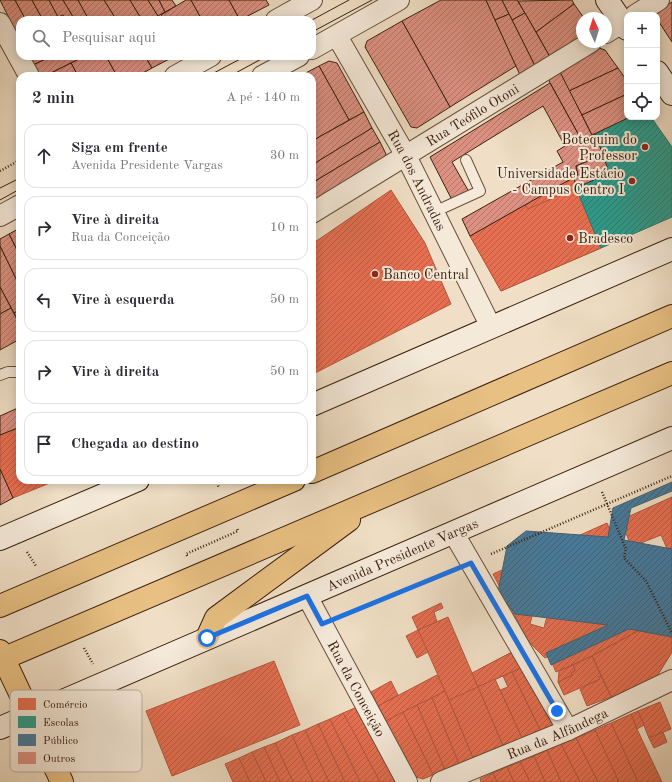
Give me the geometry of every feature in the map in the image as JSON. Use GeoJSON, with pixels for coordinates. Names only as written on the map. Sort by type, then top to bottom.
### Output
{"type":"FeatureCollection","features":[{"type":"Feature","properties":{"kind":"main road"},"geometry":{"type":"LineString","coordinates":[[607,0],[624,24]]}},
{"type":"Feature","properties":{"kind":"main road"},"geometry":{"type":"LineString","coordinates":[[660,76],[672,94]]}},
{"type":"Feature","properties":{"kind":"main road"},"geometry":{"type":"LineString","coordinates":[[316,403],[672,249]]}},
{"type":"Feature","properties":{"kind":"main road"},"geometry":{"type":"LineString","coordinates":[[316,470],[672,316]]}},
{"type":"Feature","properties":{"kind":"main road"},"geometry":{"type":"LineString","coordinates":[[17,690],[1,656],[672,373]]}},
{"type":"Feature","properties":{"kind":"main road","name":"Avenida Presidente Vargas"},"geometry":{"type":"LineString","coordinates":[[89,690],[672,438]]}},
{"type":"Feature","properties":{"kind":"main road"},"geometry":{"type":"LineString","coordinates":[[0,539],[129,484]]}},
{"type":"Feature","properties":{"kind":"main road"},"geometry":{"type":"LineString","coordinates":[[0,606],[285,484]]}},
{"type":"Feature","properties":{"kind":"main road"},"geometry":{"type":"LineString","coordinates":[[207,638],[216,618],[381,497]]}},
{"type":"Feature","properties":{"kind":"main road","name":"Avenida Presidente Vargas"},"geometry":{"type":"LineString","coordinates":[[0,728],[10,724]]}},
{"type":"Feature","properties":{"kind":"main road"},"geometry":{"type":"LineString","coordinates":[[57,772],[62,782]]}},
{"type":"Feature","properties":{"kind":"street"},"geometry":{"type":"LineString","coordinates":[[283,16],[312,0]]}},
{"type":"Feature","properties":{"kind":"street"},"geometry":{"type":"LineString","coordinates":[[316,47],[399,0]]}},
{"type":"Feature","properties":{"kind":"street"},"geometry":{"type":"LineString","coordinates":[[642,12],[659,0]]}},
{"type":"Feature","properties":{"kind":"street"},"geometry":{"type":"LineString","coordinates":[[0,23],[16,52]]}},
{"type":"Feature","properties":{"kind":"street","name":"Rua dos Andradas"},"geometry":{"type":"LineString","coordinates":[[337,36],[406,156],[491,327]]}},
{"type":"Feature","properties":{"kind":"street","name":"Rua Teófilo Otoni"},"geometry":{"type":"LineString","coordinates":[[316,211],[581,48]]}},
{"type":"Feature","properties":{"kind":"street"},"geometry":{"type":"LineString","coordinates":[[20,60],[27,72]]}},
{"type":"Feature","properties":{"kind":"street"},"geometry":{"type":"LineString","coordinates":[[182,72],[204,60]]}},
{"type":"Feature","properties":{"kind":"street"},"geometry":{"type":"LineString","coordinates":[[269,72],[292,60]]}},
{"type":"Feature","properties":{"kind":"street"},"geometry":{"type":"LineString","coordinates":[[0,216],[16,207]]}},
{"type":"Feature","properties":{"kind":"street"},"geometry":{"type":"LineString","coordinates":[[453,532],[568,730]]}},
{"type":"Feature","properties":{"kind":"street","name":"Rua da Conceição"},"geometry":{"type":"LineString","coordinates":[[307,596],[407,782]]}},
{"type":"Feature","properties":{"kind":"street","name":"Rua da Alfândega"},"geometry":{"type":"LineString","coordinates":[[441,782],[568,730],[672,680]]}},
{"type":"Feature","properties":{"kind":"lane"},"geometry":{"type":"LineString","coordinates":[[434,212],[480,191],[466,160]]}},
{"type":"Feature","properties":{"kind":"lane"},"geometry":{"type":"LineString","coordinates":[[0,375],[8,372],[16,372]]}},
{"type":"Feature","properties":{"kind":"path"},"geometry":{"type":"LineString","coordinates":[[0,171],[16,162]]}},
{"type":"Feature","properties":{"kind":"path"},"geometry":{"type":"LineString","coordinates":[[593,472],[626,549],[624,558],[646,582],[672,633]]}},
{"type":"Feature","properties":{"kind":"path"},"geometry":{"type":"LineString","coordinates":[[322,624],[471,563],[672,476]]}},
{"type":"Feature","properties":{"kind":"path"},"geometry":{"type":"LineString","coordinates":[[218,484],[219,488]]}},
{"type":"Feature","properties":{"kind":"path"},"geometry":{"type":"LineString","coordinates":[[188,559],[186,554],[238,531],[236,526]]}},
{"type":"Feature","properties":{"kind":"path"},"geometry":{"type":"LineString","coordinates":[[26,550],[36,566]]}},
{"type":"Feature","properties":{"kind":"path"},"geometry":{"type":"LineString","coordinates":[[84,648],[94,665]]}},
{"type":"Feature","properties":{"kind":"building: Comércio"},"geometry":{"type":"Polygon","coordinates":[[[574,177],[576,188],[601,248],[501,291],[470,236],[574,177]]]}},
{"type":"Feature","properties":{"kind":"building: Comércio"},"geometry":{"type":"Polygon","coordinates":[[[576,188],[601,248],[501,291],[470,236],[525,205],[528,209],[576,188]]]}},
{"type":"Feature","properties":{"kind":"building: Comércio","name":"Banco Central"},"geometry":{"type":"Polygon","coordinates":[[[391,190],[425,243],[451,304],[316,372],[316,241],[391,190]]]}},
{"type":"Feature","properties":{"kind":"building: Comércio"},"geometry":{"type":"Polygon","coordinates":[[[16,429],[16,484],[47,484],[13,498],[0,469],[0,435],[16,429]]]}},
{"type":"Feature","properties":{"kind":"building: Comércio"},"geometry":{"type":"Polygon","coordinates":[[[672,497],[672,560],[661,535],[636,545],[635,542],[630,543],[625,531],[628,530],[623,519],[672,497]]]}},
{"type":"Feature","properties":{"kind":"building: Comércio"},"geometry":{"type":"Polygon","coordinates":[[[607,523],[632,580],[625,583],[621,599],[623,605],[635,610],[645,605],[649,613],[659,620],[592,656],[556,672],[549,656],[545,658],[528,641],[493,574],[607,523]],[[535,605],[530,624],[544,628],[548,612],[546,607],[535,605]]]}},
{"type":"Feature","properties":{"kind":"building: Comércio"},"geometry":{"type":"Polygon","coordinates":[[[630,546],[645,551],[642,561],[627,557],[630,546]]]}},
{"type":"Feature","properties":{"kind":"building: Comércio"},"geometry":{"type":"Polygon","coordinates":[[[648,555],[662,559],[656,577],[642,573],[648,555]]]}},
{"type":"Feature","properties":{"kind":"building: Comércio"},"geometry":{"type":"Polygon","coordinates":[[[672,577],[672,613],[669,615],[667,594],[672,577]]]}},
{"type":"Feature","properties":{"kind":"building: Comércio"},"geometry":{"type":"Polygon","coordinates":[[[441,603],[443,608],[434,612],[437,622],[418,630],[412,617],[441,603]]]}},
{"type":"Feature","properties":{"kind":"building: Comércio"},"geometry":{"type":"Polygon","coordinates":[[[448,617],[478,687],[449,700],[418,630],[448,617]]]}},
{"type":"Feature","properties":{"kind":"building: Comércio"},"geometry":{"type":"Polygon","coordinates":[[[662,618],[672,639],[672,652],[657,676],[612,698],[592,656],[662,618]]]}},
{"type":"Feature","properties":{"kind":"building: Comércio"},"geometry":{"type":"Polygon","coordinates":[[[662,618],[672,639],[672,652],[657,676],[612,698],[592,656],[662,618]]]}},
{"type":"Feature","properties":{"kind":"building: Comércio"},"geometry":{"type":"Polygon","coordinates":[[[418,630],[428,652],[417,658],[406,636],[418,630]]]}},
{"type":"Feature","properties":{"kind":"building: Comércio"},"geometry":{"type":"Polygon","coordinates":[[[516,650],[525,666],[478,687],[475,681],[482,678],[478,670],[516,650]]]}},
{"type":"Feature","properties":{"kind":"building: Comércio"},"geometry":{"type":"Polygon","coordinates":[[[516,650],[525,666],[478,687],[472,673],[516,650]]]}},
{"type":"Feature","properties":{"kind":"building: Comércio"},"geometry":{"type":"Polygon","coordinates":[[[592,656],[601,676],[598,677],[600,679],[564,695],[558,682],[572,675],[571,673],[575,671],[573,665],[592,656]]]}},
{"type":"Feature","properties":{"kind":"building: Comércio"},"geometry":{"type":"Polygon","coordinates":[[[274,661],[300,725],[172,776],[146,711],[274,661]]]}},
{"type":"Feature","properties":{"kind":"building: Comércio"},"geometry":{"type":"Polygon","coordinates":[[[573,665],[575,671],[571,673],[572,675],[558,682],[559,671],[573,665]]]}},
{"type":"Feature","properties":{"kind":"building: Comércio"},"geometry":{"type":"Polygon","coordinates":[[[525,666],[555,719],[552,725],[540,730],[512,672],[525,666]]]}},
{"type":"Feature","properties":{"kind":"building: Comércio"},"geometry":{"type":"Polygon","coordinates":[[[512,672],[540,730],[522,738],[500,690],[508,687],[503,676],[512,672]]]}},
{"type":"Feature","properties":{"kind":"building: Comércio"},"geometry":{"type":"Polygon","coordinates":[[[437,675],[445,691],[386,721],[378,706],[437,675]]]}},
{"type":"Feature","properties":{"kind":"building: Comércio"},"geometry":{"type":"Polygon","coordinates":[[[601,676],[611,697],[587,706],[580,689],[600,679],[598,677],[601,676]]]}},
{"type":"Feature","properties":{"kind":"building: Comércio"},"geometry":{"type":"Polygon","coordinates":[[[495,679],[522,738],[503,746],[478,687],[495,679]]]}},
{"type":"Feature","properties":{"kind":"building: Comércio"},"geometry":{"type":"Polygon","coordinates":[[[391,681],[398,695],[378,706],[371,692],[391,681]]]}},
{"type":"Feature","properties":{"kind":"building: Comércio"},"geometry":{"type":"Polygon","coordinates":[[[478,687],[503,746],[473,758],[449,700],[478,687]]]}},
{"type":"Feature","properties":{"kind":"building: Comércio"},"geometry":{"type":"Polygon","coordinates":[[[445,691],[473,758],[459,764],[432,698],[445,691]]]}},
{"type":"Feature","properties":{"kind":"building: Comércio"},"geometry":{"type":"Polygon","coordinates":[[[432,698],[459,764],[445,770],[417,705],[432,698]]]}},
{"type":"Feature","properties":{"kind":"building: Comércio"},"geometry":{"type":"Polygon","coordinates":[[[660,702],[671,729],[649,738],[638,711],[660,702]]]}},
{"type":"Feature","properties":{"kind":"building: Comércio"},"geometry":{"type":"Polygon","coordinates":[[[417,705],[445,770],[433,775],[403,712],[417,705]]]}},
{"type":"Feature","properties":{"kind":"building: Comércio"},"geometry":{"type":"Polygon","coordinates":[[[357,707],[398,782],[380,782],[343,713],[357,707]]]}},
{"type":"Feature","properties":{"kind":"building: Comércio"},"geometry":{"type":"Polygon","coordinates":[[[638,711],[644,725],[637,729],[631,714],[638,711]]]}},
{"type":"Feature","properties":{"kind":"building: Comércio"},"geometry":{"type":"Polygon","coordinates":[[[403,712],[433,775],[423,779],[416,777],[386,721],[403,712]]]}},
{"type":"Feature","properties":{"kind":"building: Comércio"},"geometry":{"type":"Polygon","coordinates":[[[343,713],[380,782],[360,782],[330,719],[343,713]]]}},
{"type":"Feature","properties":{"kind":"building: Comércio"},"geometry":{"type":"Polygon","coordinates":[[[631,714],[662,782],[638,782],[611,723],[631,714]]]}},
{"type":"Feature","properties":{"kind":"building: Comércio"},"geometry":{"type":"Polygon","coordinates":[[[330,719],[360,782],[345,782],[318,724],[330,719]]]}},
{"type":"Feature","properties":{"kind":"building: Comércio"},"geometry":{"type":"Polygon","coordinates":[[[611,723],[638,782],[619,782],[595,730],[611,723]]]}},
{"type":"Feature","properties":{"kind":"building: Comércio"},"geometry":{"type":"Polygon","coordinates":[[[318,724],[345,782],[329,782],[305,730],[318,724]]]}},
{"type":"Feature","properties":{"kind":"building: Comércio"},"geometry":{"type":"Polygon","coordinates":[[[305,730],[329,782],[313,782],[292,735],[305,730]]]}},
{"type":"Feature","properties":{"kind":"building: Comércio"},"geometry":{"type":"Polygon","coordinates":[[[595,730],[619,782],[598,782],[576,738],[595,730]]]}},
{"type":"Feature","properties":{"kind":"building: Comércio"},"geometry":{"type":"Polygon","coordinates":[[[663,732],[667,742],[654,748],[649,738],[663,732]]]}},
{"type":"Feature","properties":{"kind":"building: Comércio"},"geometry":{"type":"Polygon","coordinates":[[[292,735],[313,782],[293,782],[275,743],[292,735]]]}},
{"type":"Feature","properties":{"kind":"building: Comércio"},"geometry":{"type":"Polygon","coordinates":[[[576,738],[598,782],[580,782],[561,744],[576,738]]]}},
{"type":"Feature","properties":{"kind":"building: Comércio"},"geometry":{"type":"Polygon","coordinates":[[[275,743],[293,782],[280,782],[264,747],[275,743]]]}},
{"type":"Feature","properties":{"kind":"building: Comércio"},"geometry":{"type":"Polygon","coordinates":[[[561,744],[580,782],[561,782],[547,750],[561,744]]]}},
{"type":"Feature","properties":{"kind":"building: Comércio"},"geometry":{"type":"Polygon","coordinates":[[[264,747],[280,782],[266,782],[252,752],[264,747]]]}},
{"type":"Feature","properties":{"kind":"building: Comércio"},"geometry":{"type":"Polygon","coordinates":[[[547,750],[561,782],[545,782],[534,756],[547,750]]]}},
{"type":"Feature","properties":{"kind":"building: Comércio"},"geometry":{"type":"Polygon","coordinates":[[[252,752],[266,782],[250,782],[239,758],[252,752]]]}},
{"type":"Feature","properties":{"kind":"building: Comércio"},"geometry":{"type":"Polygon","coordinates":[[[534,756],[545,782],[530,782],[520,762],[534,756]]]}},
{"type":"Feature","properties":{"kind":"building: Comércio"},"geometry":{"type":"Polygon","coordinates":[[[239,758],[250,782],[233,782],[225,764],[239,758]]]}},
{"type":"Feature","properties":{"kind":"building: Comércio"},"geometry":{"type":"Polygon","coordinates":[[[520,762],[530,782],[514,782],[507,767],[520,762]]]}},
{"type":"Feature","properties":{"kind":"building: Comércio"},"geometry":{"type":"Polygon","coordinates":[[[507,767],[514,782],[497,782],[493,773],[507,767]]]}},
{"type":"Feature","properties":{"kind":"building: Comércio"},"geometry":{"type":"Polygon","coordinates":[[[493,773],[497,782],[481,782],[480,779],[493,773]]]}},
{"type":"Feature","properties":{"kind":"building: Escolas","name":"Universidade Estácio - Campus Centro I"},"geometry":{"type":"Polygon","coordinates":[[[624,120],[653,120],[672,147],[672,217],[601,248],[576,188],[609,173],[595,134],[624,120]]]}},
{"type":"Feature","properties":{"kind":"building: Público"},"geometry":{"type":"Polygon","coordinates":[[[672,482],[672,491],[631,508],[624,540],[672,549],[672,637],[629,629],[551,665],[546,653],[608,625],[515,614],[498,592],[507,546],[526,531],[608,537],[613,508],[672,482]]]}},
{"type":"Feature","properties":{"kind":"building: Outros"},"geometry":{"type":"Polygon","coordinates":[[[0,0],[15,0],[24,16],[16,16],[16,32],[0,0]]]}},
{"type":"Feature","properties":{"kind":"building: Outros"},"geometry":{"type":"Polygon","coordinates":[[[15,0],[21,0],[23,3],[32,0],[41,16],[24,16],[15,0]]]}},
{"type":"Feature","properties":{"kind":"building: Outros"},"geometry":{"type":"Polygon","coordinates":[[[15,0],[32,0],[41,16],[24,16],[15,0]]]}},
{"type":"Feature","properties":{"kind":"building: Outros"},"geometry":{"type":"Polygon","coordinates":[[[32,0],[49,0],[58,16],[41,16],[32,0]]]}},
{"type":"Feature","properties":{"kind":"building: Outros"},"geometry":{"type":"Polygon","coordinates":[[[49,0],[63,0],[73,16],[57,16],[49,0]]]}},
{"type":"Feature","properties":{"kind":"building: Outros"},"geometry":{"type":"Polygon","coordinates":[[[63,0],[78,0],[87,16],[73,16],[63,0]]]}},
{"type":"Feature","properties":{"kind":"building: Outros"},"geometry":{"type":"Polygon","coordinates":[[[78,0],[104,0],[114,16],[87,16],[78,0]]]}},
{"type":"Feature","properties":{"kind":"building: Outros"},"geometry":{"type":"Polygon","coordinates":[[[104,0],[130,0],[140,16],[114,16],[104,0]]]}},
{"type":"Feature","properties":{"kind":"building: Outros"},"geometry":{"type":"Polygon","coordinates":[[[130,0],[148,0],[158,16],[140,16],[130,0]]]}},
{"type":"Feature","properties":{"kind":"building: Outros"},"geometry":{"type":"Polygon","coordinates":[[[148,0],[159,0],[165,12],[158,16],[148,0]]]}},
{"type":"Feature","properties":{"kind":"building: Outros"},"geometry":{"type":"Polygon","coordinates":[[[159,0],[172,0],[176,6],[165,12],[159,0]]]}},
{"type":"Feature","properties":{"kind":"building: Outros"},"geometry":{"type":"Polygon","coordinates":[[[186,0],[191,0],[200,16],[162,16],[186,0]]]}},
{"type":"Feature","properties":{"kind":"building: Outros"},"geometry":{"type":"Polygon","coordinates":[[[191,0],[229,0],[238,16],[200,16],[191,0]]]}},
{"type":"Feature","properties":{"kind":"building: Outros"},"geometry":{"type":"Polygon","coordinates":[[[229,0],[266,0],[269,5],[248,16],[238,16],[229,0]]]}},
{"type":"Feature","properties":{"kind":"building: Outros"},"geometry":{"type":"Polygon","coordinates":[[[441,0],[486,0],[516,66],[450,107],[402,21],[441,0]]]}},
{"type":"Feature","properties":{"kind":"building: Outros"},"geometry":{"type":"Polygon","coordinates":[[[486,0],[502,0],[509,14],[495,20],[486,0]]]}},
{"type":"Feature","properties":{"kind":"building: Outros"},"geometry":{"type":"Polygon","coordinates":[[[502,0],[517,0],[525,13],[512,20],[502,0]]]}},
{"type":"Feature","properties":{"kind":"building: Outros"},"geometry":{"type":"Polygon","coordinates":[[[572,0],[574,4],[536,32],[518,1],[572,0]]]}},
{"type":"Feature","properties":{"kind":"building: Outros"},"geometry":{"type":"Polygon","coordinates":[[[672,2],[672,42],[660,24],[660,12],[658,11],[672,2]]]}},
{"type":"Feature","properties":{"kind":"building: Outros"},"geometry":{"type":"Polygon","coordinates":[[[574,4],[580,12],[576,12],[576,41],[550,57],[536,32],[574,4]]]}},
{"type":"Feature","properties":{"kind":"building: Outros"},"geometry":{"type":"Polygon","coordinates":[[[525,13],[550,57],[535,66],[512,20],[525,13]]]}},
{"type":"Feature","properties":{"kind":"building: Outros"},"geometry":{"type":"Polygon","coordinates":[[[509,14],[535,66],[520,75],[495,20],[509,14]]]}},
{"type":"Feature","properties":{"kind":"building: Outros"},"geometry":{"type":"Polygon","coordinates":[[[402,21],[450,107],[417,128],[411,127],[365,47],[367,41],[402,21]]]}},
{"type":"Feature","properties":{"kind":"building: Outros"},"geometry":{"type":"Polygon","coordinates":[[[599,48],[605,50],[618,68],[569,91],[560,72],[599,48]]]}},
{"type":"Feature","properties":{"kind":"building: Outros"},"geometry":{"type":"Polygon","coordinates":[[[30,60],[44,60],[33,65],[30,60]]]}},
{"type":"Feature","properties":{"kind":"building: Outros"},"geometry":{"type":"Polygon","coordinates":[[[30,60],[44,60],[33,65],[30,60]]]}},
{"type":"Feature","properties":{"kind":"building: Outros"},"geometry":{"type":"Polygon","coordinates":[[[44,60],[77,60],[53,72],[37,72],[33,65],[44,60]]]}},
{"type":"Feature","properties":{"kind":"building: Outros"},"geometry":{"type":"Polygon","coordinates":[[[77,60],[108,60],[115,72],[76,72],[71,63],[77,60]]]}},
{"type":"Feature","properties":{"kind":"building: Outros"},"geometry":{"type":"Polygon","coordinates":[[[108,60],[147,60],[152,68],[145,72],[115,72],[108,60]]]}},
{"type":"Feature","properties":{"kind":"building: Outros"},"geometry":{"type":"Polygon","coordinates":[[[147,60],[167,60],[152,68],[147,60]]]}},
{"type":"Feature","properties":{"kind":"building: Outros"},"geometry":{"type":"Polygon","coordinates":[[[329,61],[337,63],[364,112],[349,120],[319,66],[329,61]]]}},
{"type":"Feature","properties":{"kind":"building: Outros"},"geometry":{"type":"Polygon","coordinates":[[[71,63],[76,72],[53,72],[71,63]]]}},
{"type":"Feature","properties":{"kind":"building: Outros"},"geometry":{"type":"Polygon","coordinates":[[[319,66],[349,120],[316,139],[316,72],[308,72],[319,66]]]}},
{"type":"Feature","properties":{"kind":"building: Outros"},"geometry":{"type":"Polygon","coordinates":[[[618,68],[624,77],[624,95],[582,115],[569,91],[618,68]]]}},
{"type":"Feature","properties":{"kind":"building: Outros"},"geometry":{"type":"Polygon","coordinates":[[[560,72],[592,135],[582,141],[548,79],[560,72]]]}},
{"type":"Feature","properties":{"kind":"building: Outros"},"geometry":{"type":"Polygon","coordinates":[[[550,83],[582,141],[595,134],[603,155],[576,166],[578,175],[470,236],[462,219],[563,162],[557,151],[565,146],[543,106],[452,162],[469,192],[453,202],[430,157],[550,83]]]}},
{"type":"Feature","properties":{"kind":"building: Outros"},"geometry":{"type":"Polygon","coordinates":[[[624,95],[624,120],[592,135],[582,115],[624,95]]]}},
{"type":"Feature","properties":{"kind":"building: Outros"},"geometry":{"type":"Polygon","coordinates":[[[364,112],[372,128],[316,163],[316,139],[364,112]]]}},
{"type":"Feature","properties":{"kind":"building: Outros"},"geometry":{"type":"Polygon","coordinates":[[[372,128],[380,142],[316,181],[316,163],[372,128]]]}},
{"type":"Feature","properties":{"kind":"building: Outros"},"geometry":{"type":"Polygon","coordinates":[[[380,142],[386,154],[385,159],[316,202],[316,181],[380,142]]]}},
{"type":"Feature","properties":{"kind":"building: Outros"},"geometry":{"type":"Polygon","coordinates":[[[603,155],[609,173],[576,188],[574,177],[578,175],[576,166],[603,155]]]}},
{"type":"Feature","properties":{"kind":"building: Outros"},"geometry":{"type":"Polygon","coordinates":[[[16,230],[16,248],[9,234],[16,230]]]}},
{"type":"Feature","properties":{"kind":"building: Outros"},"geometry":{"type":"Polygon","coordinates":[[[9,234],[16,248],[16,279],[0,246],[0,239],[9,234]]]}},
{"type":"Feature","properties":{"kind":"building: Outros"},"geometry":{"type":"Polygon","coordinates":[[[0,246],[16,279],[16,312],[14,313],[0,287],[0,246]]]}},
{"type":"Feature","properties":{"kind":"building: Outros"},"geometry":{"type":"Polygon","coordinates":[[[0,287],[11,308],[0,314],[0,287]]]}},
{"type":"Feature","properties":{"kind":"building: Outros"},"geometry":{"type":"Polygon","coordinates":[[[11,308],[16,317],[16,341],[0,350],[0,314],[11,308]]]}},
{"type":"Feature","properties":{"kind":"building: Outros"},"geometry":{"type":"Polygon","coordinates":[[[16,409],[16,429],[0,435],[0,416],[16,409]]]}},
{"type":"Feature","properties":{"kind":"building: Outros"},"geometry":{"type":"Polygon","coordinates":[[[0,469],[13,498],[0,505],[0,469]]]}},
{"type":"Feature","properties":{"kind":"tram line"},"geometry":{"type":"LineString","coordinates":[[316,18],[349,0]]}},
{"type":"Feature","properties":{"kind":"tram line"},"geometry":{"type":"LineString","coordinates":[[316,30],[372,0]]}},
{"type":"Feature","properties":{"kind":"tram line"},"geometry":{"type":"LineString","coordinates":[[216,72],[238,60]]}},
{"type":"Feature","properties":{"kind":"tram line"},"geometry":{"type":"LineString","coordinates":[[237,72],[260,60]]}},
{"type":"Feature","properties":{"kind":"tram line"},"geometry":{"type":"LineString","coordinates":[[0,188],[16,180]]}},
{"type":"Feature","properties":{"kind":"tram line"},"geometry":{"type":"LineString","coordinates":[[0,200],[16,191]]}},
{"type":"Feature","properties":{"kind":"place","name":"Botequim do Professor"},"geometry":{"type":"Point","coordinates":[645,147]}},
{"type":"Feature","properties":{"kind":"place","name":"Universidade Estácio - Campus Centro I"},"geometry":{"type":"Point","coordinates":[632,181]}},
{"type":"Feature","properties":{"kind":"place","name":"Bradesco"},"geometry":{"type":"Point","coordinates":[570,238]}},
{"type":"Feature","properties":{"kind":"place","name":"Banco Central"},"geometry":{"type":"Point","coordinates":[375,274]}},
{"type":"Feature","properties":{"kind":"route"},"geometry":{"type":"LineString","coordinates":[[207,638],[307,596],[322,624],[471,563],[557,711]]}}]}
